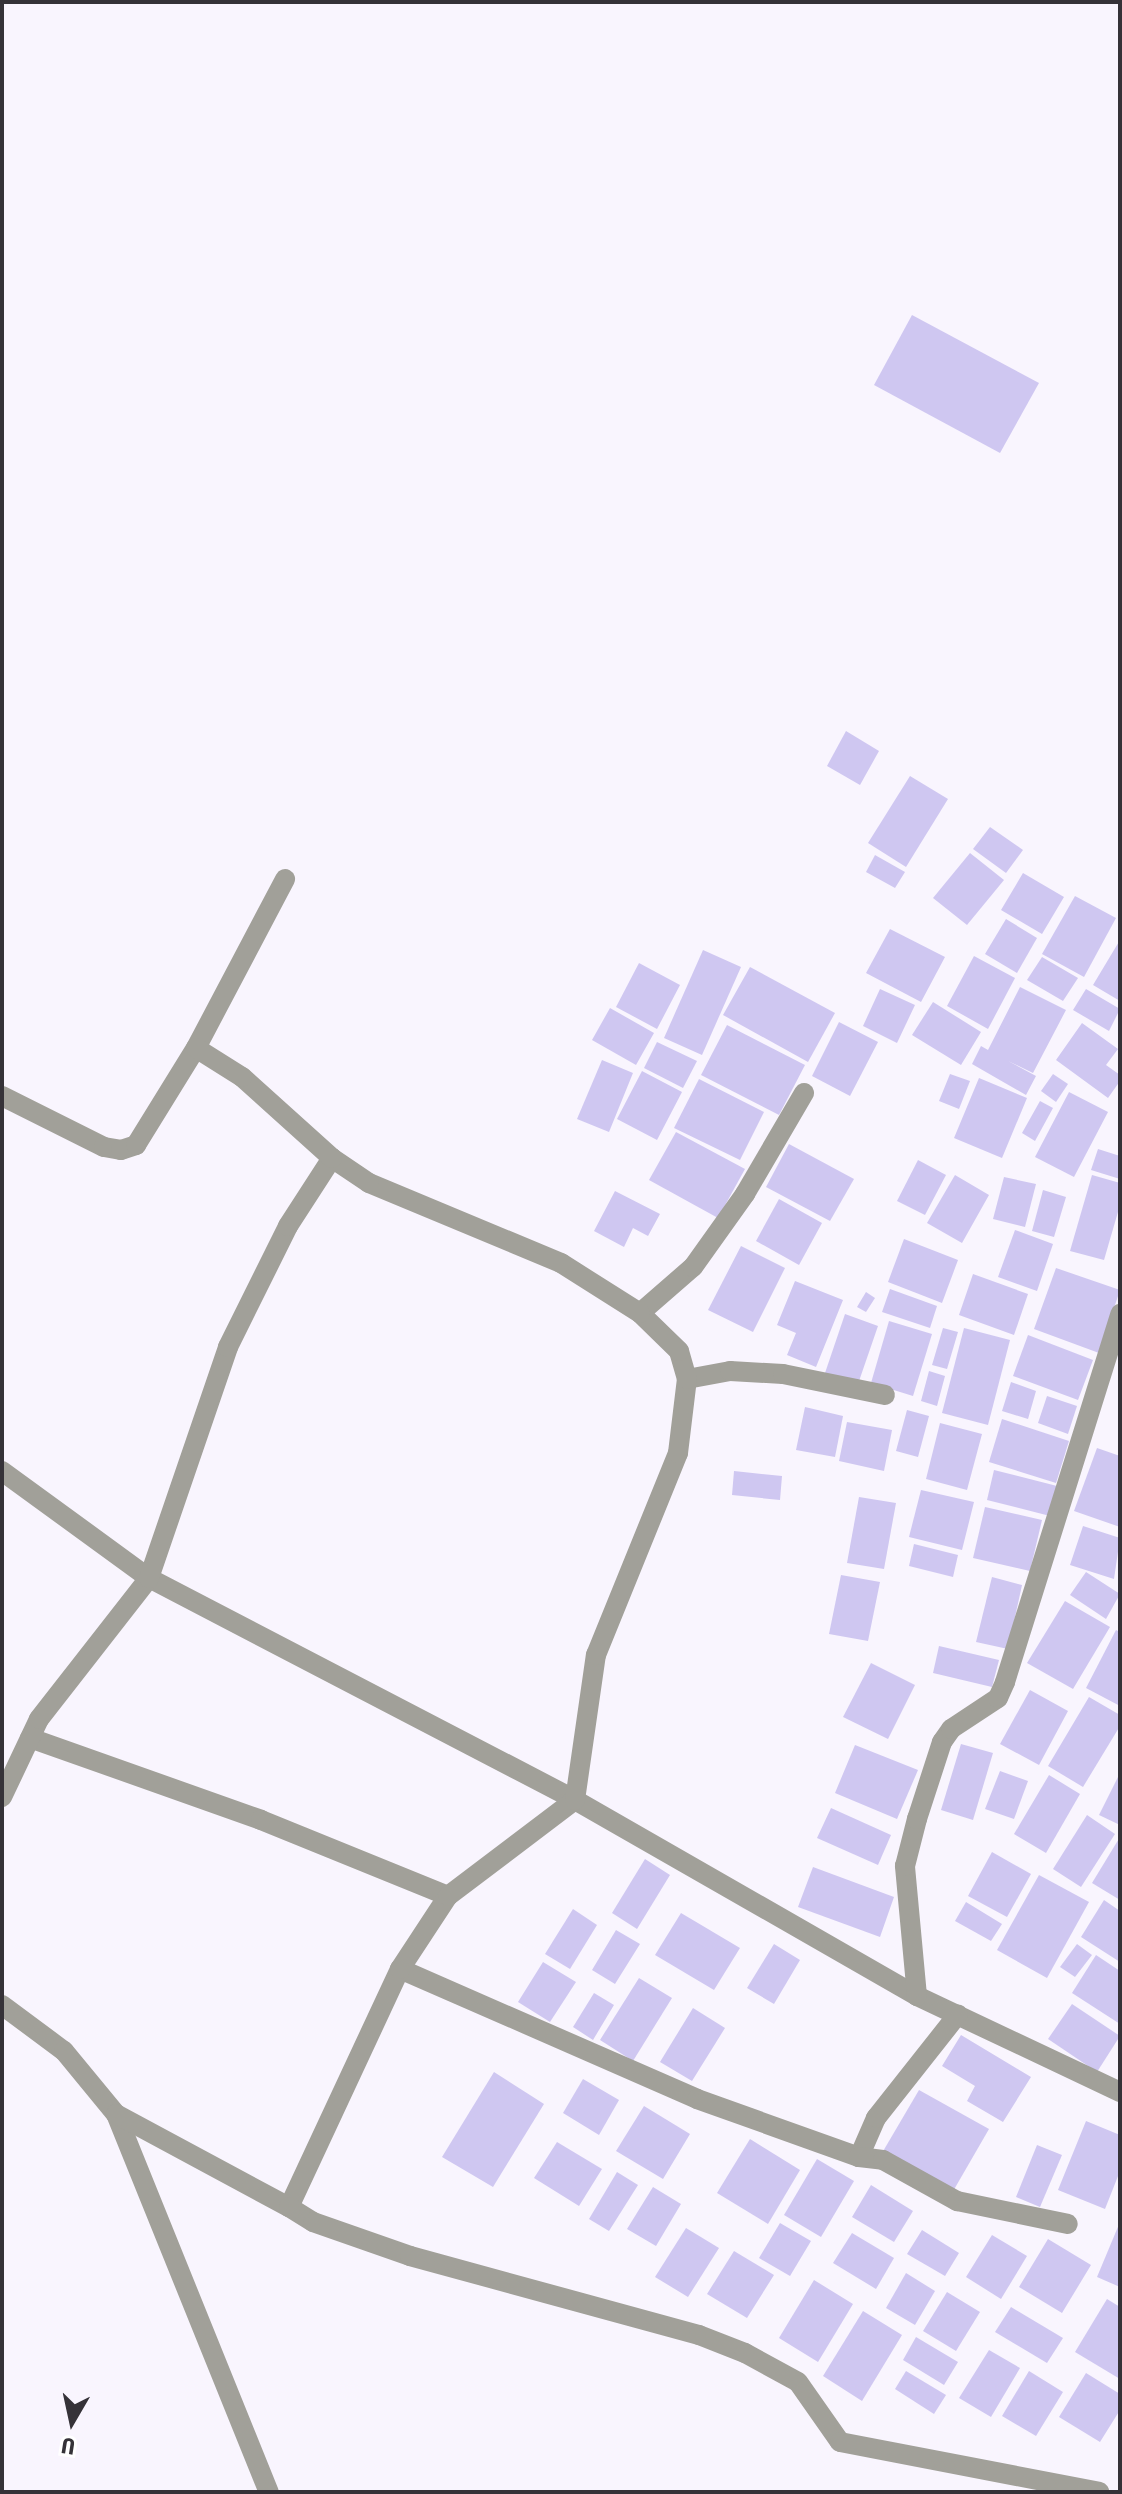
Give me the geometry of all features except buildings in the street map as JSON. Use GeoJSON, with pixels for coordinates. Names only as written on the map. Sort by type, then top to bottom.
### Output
{"type":"FeatureCollection","features":[{"type":"Feature","properties":{"kind":"street"},"geometry":{"type":"LineString","coordinates":[[2,1096],[104,1147],[121,1150],[136,1145],[148,1132],[196,1048],[285,879]]}},
{"type":"Feature","properties":{"kind":"street"},"geometry":{"type":"LineString","coordinates":[[196,1048],[242,1077],[332,1158],[369,1183],[561,1263],[640,1313],[679,1351],[687,1379],[678,1453],[596,1655],[575,1800],[448,1896],[400,1969],[289,2207]]}},
{"type":"Feature","properties":{"kind":"street"},"geometry":{"type":"LineString","coordinates":[[640,1313],[693,1267],[745,1194],[804,1093]]}},
{"type":"Feature","properties":{"kind":"street"},"geometry":{"type":"LineString","coordinates":[[2,1797],[39,1719],[149,1578],[228,1347],[288,1226],[332,1158]]}},
{"type":"Feature","properties":{"kind":"street"},"geometry":{"type":"LineString","coordinates":[[917,1996],[905,1866],[917,1819],[942,1742],[951,1729],[998,1698],[1005,1682],[1120,1314]]}},
{"type":"Feature","properties":{"kind":"street"},"geometry":{"type":"LineString","coordinates":[[687,1379],[730,1371],[783,1374],[885,1395]]}},
{"type":"Feature","properties":{"kind":"street"},"geometry":{"type":"LineString","coordinates":[[2,1471],[149,1578],[575,1800],[917,1996],[1120,2092]]}},
{"type":"Feature","properties":{"kind":"street"},"geometry":{"type":"LineString","coordinates":[[30,1738],[261,1820],[448,1896]]}},
{"type":"Feature","properties":{"kind":"street"},"geometry":{"type":"LineString","coordinates":[[400,1969],[697,2099],[859,2157],[883,2160],[957,2201],[1068,2224]]}},
{"type":"Feature","properties":{"kind":"street"},"geometry":{"type":"LineString","coordinates":[[2,2005],[64,2051],[116,2114],[269,2492]]}},
{"type":"Feature","properties":{"kind":"street"},"geometry":{"type":"LineString","coordinates":[[859,2157],[876,2118],[958,2014]]}},
{"type":"Feature","properties":{"kind":"street"},"geometry":{"type":"LineString","coordinates":[[116,2114],[313,2222],[410,2256],[699,2335],[745,2353],[798,2382],[840,2442],[1099,2492]]}}]}
